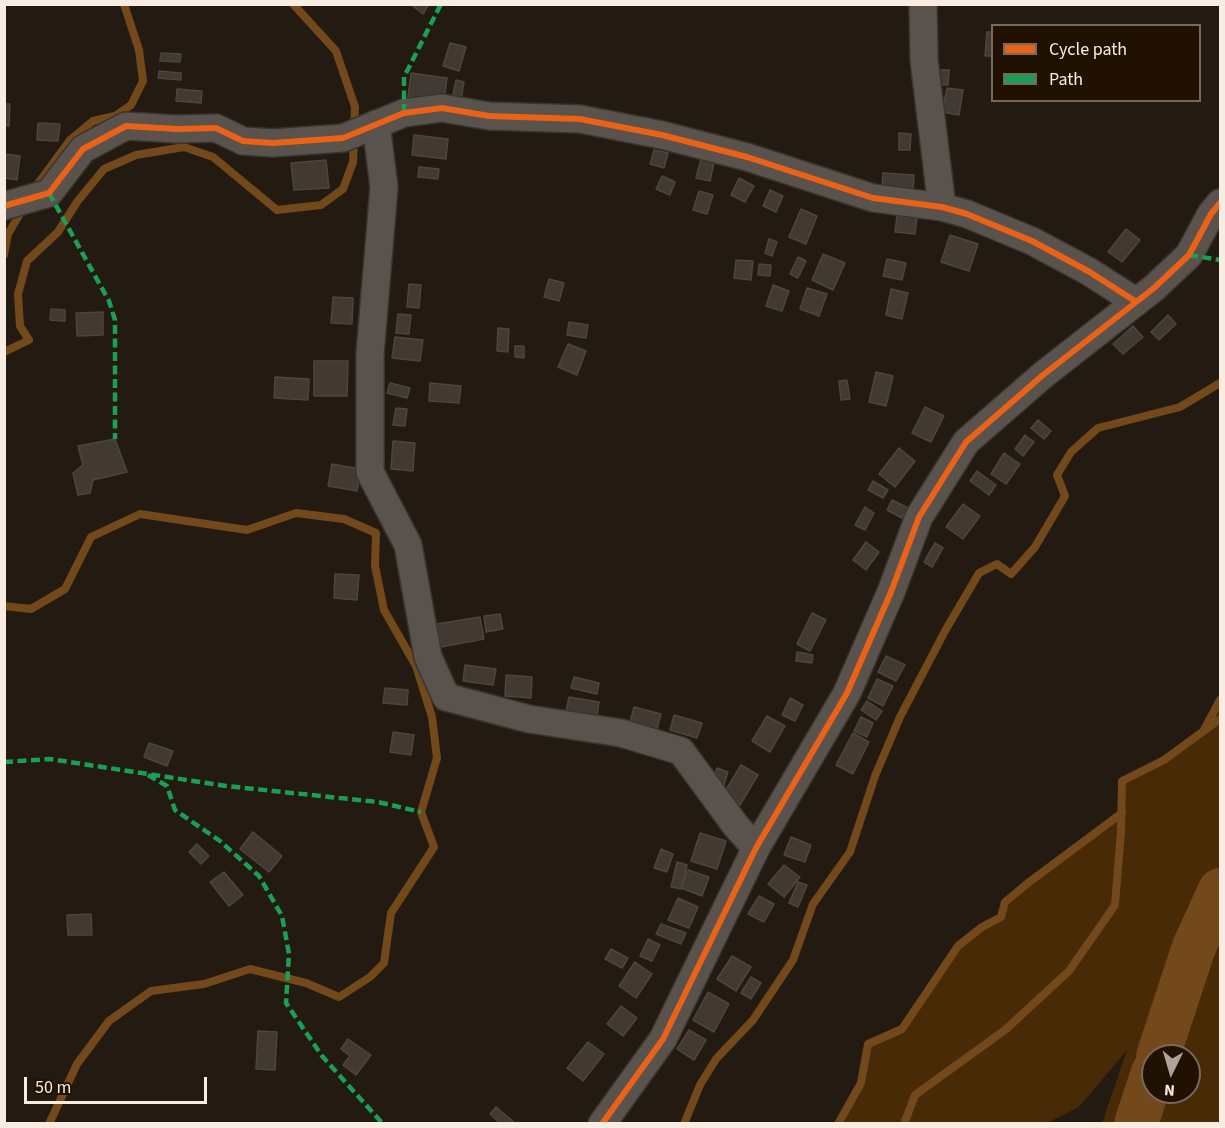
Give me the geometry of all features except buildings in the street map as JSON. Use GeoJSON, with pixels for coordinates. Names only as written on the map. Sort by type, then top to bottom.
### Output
{"type":"FeatureCollection","features":[{"type":"Feature","properties":{"kind":"street"},"geometry":{"type":"LineString","coordinates":[[923,4],[924,60],[942,207]]}},
{"type":"Feature","properties":{"kind":"street"},"geometry":{"type":"LineString","coordinates":[[4,206],[50,193],[83,149],[126,126],[177,129],[216,128],[243,141],[273,143],[343,138],[404,113],[442,108],[489,116],[580,118],[662,135],[747,158],[873,198],[942,207],[967,214],[1032,241],[1088,271],[1135,301]]}},
{"type":"Feature","properties":{"kind":"street"},"geometry":{"type":"LineString","coordinates":[[376,124],[384,187],[370,354],[370,472],[408,545],[428,657],[446,697],[530,719],[621,733],[681,751],[735,826],[756,848]]}},
{"type":"Feature","properties":{"kind":"street"},"geometry":{"type":"LineString","coordinates":[[602,1124],[663,1039],[756,848],[847,693],[891,592],[919,517],[966,442],[1042,375],[1189,255],[1211,214],[1221,203]]}},
{"type":"Feature","properties":{"kind":"shaded area"},"geometry":{"type":"Polygon","coordinates":[[[1220,700],[1220,1123],[1102,1123],[1127,1050],[1079,1107],[1047,1123],[838,1123],[861,1083],[868,1044],[902,1029],[958,946],[1001,917],[1005,902],[1122,813],[1122,781],[1164,760],[1203,731],[1220,700]]]}},
{"type":"Feature","properties":{"kind":"waterway"},"geometry":{"type":"LineString","coordinates":[[34,189],[70,140],[93,121],[115,116],[131,105],[143,81],[139,50],[124,4]]}},
{"type":"Feature","properties":{"kind":"waterway"},"geometry":{"type":"LineString","coordinates":[[293,4],[336,51],[355,107],[354,128]]}},
{"type":"Feature","properties":{"kind":"waterway"},"geometry":{"type":"LineString","coordinates":[[4,352],[29,340],[20,326],[18,294],[27,261],[58,232],[77,202],[104,169],[136,155],[184,147],[213,157],[277,210],[321,205],[343,189],[353,162],[354,140]]}},
{"type":"Feature","properties":{"kind":"waterway"},"geometry":{"type":"LineString","coordinates":[[4,255],[8,234],[24,207]]}},
{"type":"Feature","properties":{"kind":"waterway"},"geometry":{"type":"LineString","coordinates":[[684,1124],[700,1085],[716,1059],[753,1020],[793,960],[813,904],[850,852],[875,776],[900,717],[945,631],[979,573],[997,564],[1011,574],[1035,547],[1065,496],[1057,475],[1071,452],[1098,428],[1180,407],[1220,383]]}},
{"type":"Feature","properties":{"kind":"waterway"},"geometry":{"type":"LineString","coordinates":[[4,606],[31,609],[65,589],[91,537],[140,514],[247,530],[296,513],[344,519],[376,533],[375,566],[384,610],[416,666],[432,717],[437,758],[421,812],[434,847],[391,913],[384,963],[370,977],[339,997],[306,983],[250,969],[204,984],[151,991],[109,1021],[77,1064],[49,1124]]}},
{"type":"Feature","properties":{"kind":"waterway"},"geometry":{"type":"LineString","coordinates":[[1204,730],[1220,700]]}},
{"type":"Feature","properties":{"kind":"waterway"},"geometry":{"type":"LineString","coordinates":[[904,1124],[915,1095],[1005,1030],[1069,971],[1115,905],[1121,831],[1122,781],[1164,760],[1220,719]]}},
{"type":"Feature","properties":{"kind":"waterway"},"geometry":{"type":"LineString","coordinates":[[838,1124],[861,1083],[868,1044],[902,1029],[958,946],[982,927],[1001,917],[1005,902],[1122,813]]}},
{"type":"Feature","properties":{"kind":"waterway"},"geometry":{"type":"LineString","coordinates":[[1162,1044],[1194,947],[1220,890]]}},
{"type":"Feature","properties":{"kind":"waterway"},"geometry":{"type":"LineString","coordinates":[[1136,1124],[1143,1104]]}},
{"type":"Feature","properties":{"kind":"marked path"},"geometry":{"type":"LineString","coordinates":[[404,113],[404,77],[441,4]]}},
{"type":"Feature","properties":{"kind":"marked path"},"geometry":{"type":"LineString","coordinates":[[49,193],[109,301],[115,320],[115,439]]}},
{"type":"Feature","properties":{"kind":"marked path"},"geometry":{"type":"LineString","coordinates":[[1189,255],[1220,260]]}},
{"type":"Feature","properties":{"kind":"marked path"},"geometry":{"type":"LineString","coordinates":[[4,762],[50,759],[226,786],[378,802],[421,812]]}},
{"type":"Feature","properties":{"kind":"marked path"},"geometry":{"type":"LineString","coordinates":[[148,775],[167,786],[175,810],[220,841],[259,876],[282,916],[289,954],[286,1003],[322,1056],[383,1124]]}},
{"type":"Feature","properties":{"kind":"cycle path"},"geometry":{"type":"LineString","coordinates":[[4,206],[49,193],[83,149],[126,126],[177,129],[216,128],[243,141],[273,143],[343,138],[404,113],[442,108],[489,116],[580,119],[662,135],[747,157],[873,198],[942,207],[967,214],[1032,241],[1088,271],[1135,301]]}},
{"type":"Feature","properties":{"kind":"cycle path"},"geometry":{"type":"LineString","coordinates":[[602,1124],[663,1039],[756,848],[847,693],[891,592],[919,517],[966,442],[1043,375],[1154,288],[1189,255],[1211,214],[1220,203]]}}]}
